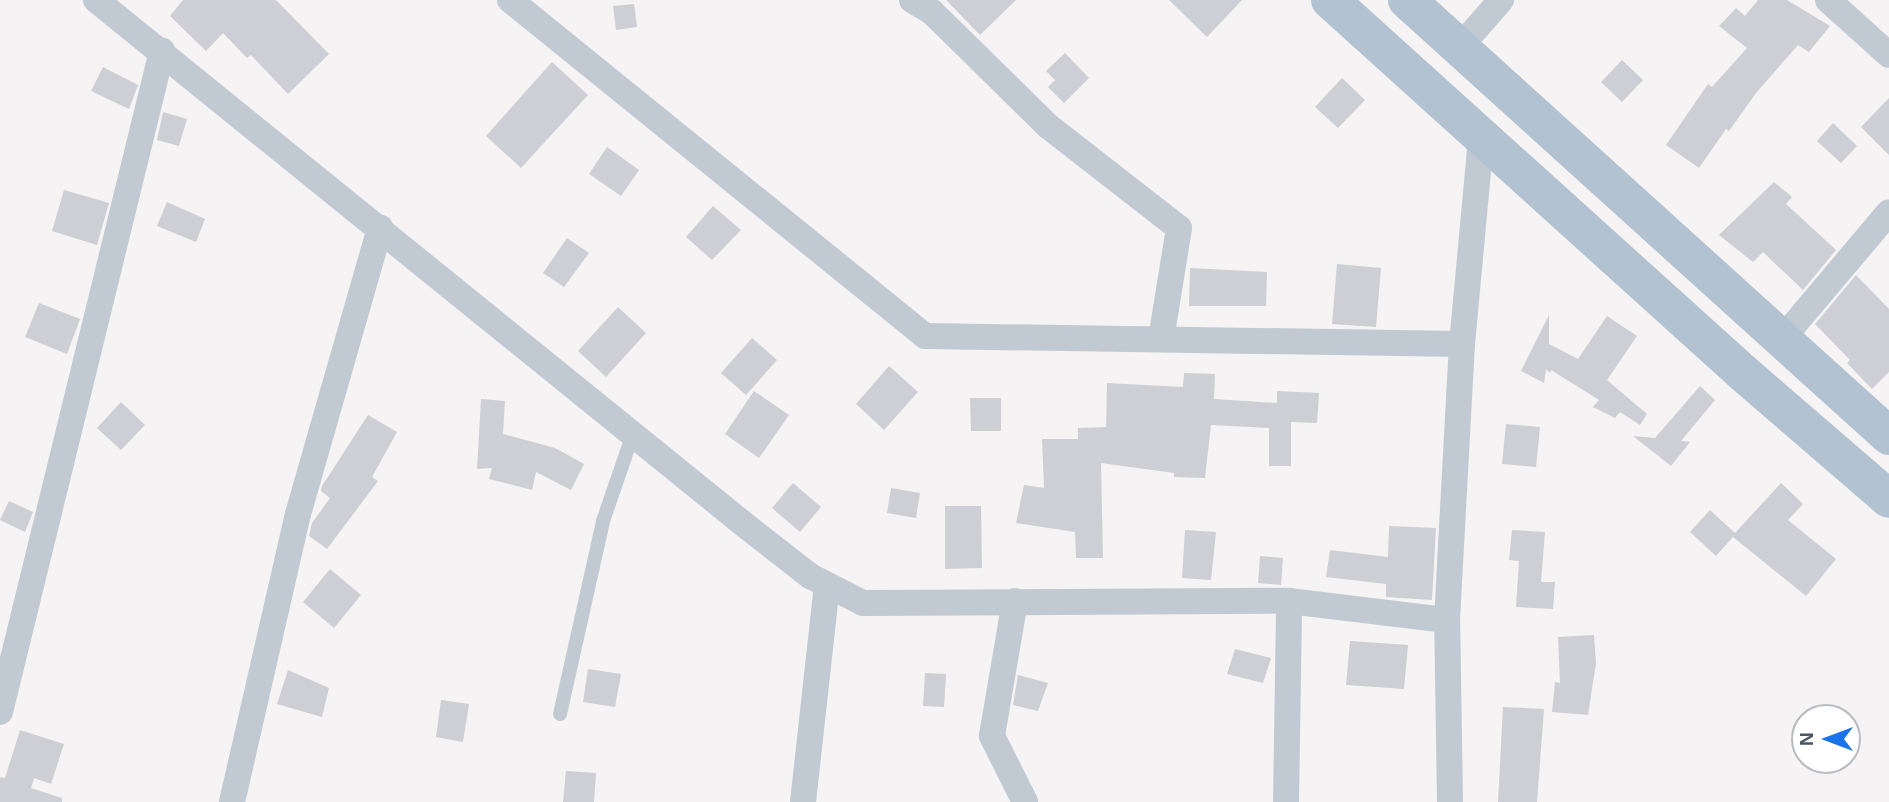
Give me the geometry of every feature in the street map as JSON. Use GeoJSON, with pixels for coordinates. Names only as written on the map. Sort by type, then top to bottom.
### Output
{"type":"FeatureCollection","features":[{"type":"Feature","properties":{"kind":"main road"},"geometry":{"type":"LineString","coordinates":[[1330,0],[1742,372],[1889,499]]}},
{"type":"Feature","properties":{"kind":"main road"},"geometry":{"type":"LineString","coordinates":[[1407,0],[1889,436]]}},
{"type":"Feature","properties":{"kind":"street"},"geometry":{"type":"LineString","coordinates":[[96,0],[810,576],[863,603],[1289,601],[1447,620]]}},
{"type":"Feature","properties":{"kind":"street"},"geometry":{"type":"LineString","coordinates":[[912,0],[932,12],[1048,126],[1179,228],[1161,339]]}},
{"type":"Feature","properties":{"kind":"street"},"geometry":{"type":"LineString","coordinates":[[1459,48],[1501,0]]}},
{"type":"Feature","properties":{"kind":"street"},"geometry":{"type":"LineString","coordinates":[[1828,0],[1889,55]]}},
{"type":"Feature","properties":{"kind":"street"},"geometry":{"type":"LineString","coordinates":[[516,1],[925,336],[1462,344]]}},
{"type":"Feature","properties":{"kind":"street"},"geometry":{"type":"LineString","coordinates":[[0,712],[162,51]]}},
{"type":"Feature","properties":{"kind":"street"},"geometry":{"type":"LineString","coordinates":[[1450,802],[1447,620],[1462,344],[1482,138]]}},
{"type":"Feature","properties":{"kind":"street"},"geometry":{"type":"LineString","coordinates":[[1782,340],[1889,212]]}},
{"type":"Feature","properties":{"kind":"street"},"geometry":{"type":"LineString","coordinates":[[232,802],[298,514],[380,228]]}},
{"type":"Feature","properties":{"kind":"street"},"geometry":{"type":"LineString","coordinates":[[803,802],[827,584]]}},
{"type":"Feature","properties":{"kind":"street"},"geometry":{"type":"LineString","coordinates":[[1015,601],[992,736],[1025,802]]}},
{"type":"Feature","properties":{"kind":"street"},"geometry":{"type":"LineString","coordinates":[[1286,802],[1289,601]]}},
{"type":"Feature","properties":{"kind":"lane"},"geometry":{"type":"LineString","coordinates":[[560,714],[603,521],[634,435]]}},
{"type":"Feature","properties":{"kind":"building"},"geometry":{"type":"Polygon","coordinates":[[[183,0],[276,0],[329,54],[288,94],[251,55],[247,58],[223,33],[206,51],[170,16],[183,0]]]}},
{"type":"Feature","properties":{"kind":"building"},"geometry":{"type":"Polygon","coordinates":[[[946,0],[1016,0],[980,35],[946,0]]]}},
{"type":"Feature","properties":{"kind":"building"},"geometry":{"type":"Polygon","coordinates":[[[1169,0],[1242,0],[1207,37],[1169,0]]]}},
{"type":"Feature","properties":{"kind":"building"},"geometry":{"type":"Polygon","coordinates":[[[1758,0],[1787,0],[1830,26],[1809,52],[1798,45],[1756,93],[1729,131],[1726,129],[1699,168],[1666,145],[1708,84],[1712,87],[1747,48],[1719,26],[1736,8],[1745,16],[1758,0]]]}},
{"type":"Feature","properties":{"kind":"building"},"geometry":{"type":"Polygon","coordinates":[[[634,4],[637,27],[616,30],[613,6],[634,4]]]}},
{"type":"Feature","properties":{"kind":"building"},"geometry":{"type":"Polygon","coordinates":[[[1065,53],[1089,78],[1064,103],[1048,87],[1055,80],[1046,71],[1065,53]]]}},
{"type":"Feature","properties":{"kind":"building"},"geometry":{"type":"Polygon","coordinates":[[[1622,60],[1643,80],[1622,102],[1601,82],[1622,60]]]}},
{"type":"Feature","properties":{"kind":"building"},"geometry":{"type":"Polygon","coordinates":[[[552,62],[588,95],[521,168],[486,136],[552,62]]]}},
{"type":"Feature","properties":{"kind":"building"},"geometry":{"type":"Polygon","coordinates":[[[103,67],[138,85],[129,109],[91,91],[103,67]]]}},
{"type":"Feature","properties":{"kind":"building"},"geometry":{"type":"Polygon","coordinates":[[[1342,78],[1365,100],[1338,128],[1315,107],[1342,78]]]}},
{"type":"Feature","properties":{"kind":"building"},"geometry":{"type":"Polygon","coordinates":[[[1889,98],[1889,155],[1861,127],[1889,98]]]}},
{"type":"Feature","properties":{"kind":"building"},"geometry":{"type":"Polygon","coordinates":[[[163,112],[187,119],[179,146],[157,140],[163,112]]]}},
{"type":"Feature","properties":{"kind":"building"},"geometry":{"type":"Polygon","coordinates":[[[1833,123],[1857,146],[1841,163],[1817,141],[1833,123]]]}},
{"type":"Feature","properties":{"kind":"building"},"geometry":{"type":"Polygon","coordinates":[[[607,147],[639,170],[621,196],[589,174],[607,147]]]}},
{"type":"Feature","properties":{"kind":"building"},"geometry":{"type":"Polygon","coordinates":[[[1774,182],[1792,197],[1786,204],[1836,250],[1803,290],[1763,252],[1753,262],[1719,235],[1774,182]]]}},
{"type":"Feature","properties":{"kind":"building"},"geometry":{"type":"Polygon","coordinates":[[[64,190],[109,203],[97,245],[52,231],[64,190]]]}},
{"type":"Feature","properties":{"kind":"building"},"geometry":{"type":"Polygon","coordinates":[[[167,202],[205,219],[196,242],[157,226],[167,202]]]}},
{"type":"Feature","properties":{"kind":"building"},"geometry":{"type":"Polygon","coordinates":[[[713,206],[741,230],[712,260],[686,237],[713,206]]]}},
{"type":"Feature","properties":{"kind":"building"},"geometry":{"type":"Polygon","coordinates":[[[567,238],[589,253],[564,287],[543,273],[567,238]]]}},
{"type":"Feature","properties":{"kind":"building"},"geometry":{"type":"Polygon","coordinates":[[[1337,264],[1381,268],[1376,327],[1332,324],[1337,264]]]}},
{"type":"Feature","properties":{"kind":"building"},"geometry":{"type":"Polygon","coordinates":[[[1190,268],[1267,272],[1266,306],[1189,306],[1190,268]]]}},
{"type":"Feature","properties":{"kind":"building"},"geometry":{"type":"Polygon","coordinates":[[[1856,275],[1889,309],[1889,372],[1872,389],[1847,363],[1850,360],[1815,324],[1856,275]]]}},
{"type":"Feature","properties":{"kind":"building"},"geometry":{"type":"Polygon","coordinates":[[[39,303],[80,319],[67,354],[25,337],[39,303]]]}},
{"type":"Feature","properties":{"kind":"building"},"geometry":{"type":"Polygon","coordinates":[[[618,307],[646,333],[606,377],[578,351],[618,307]]]}},
{"type":"Feature","properties":{"kind":"building"},"geometry":{"type":"Polygon","coordinates":[[[1549,315],[1549,344],[1578,359],[1607,316],[1637,336],[1607,380],[1647,414],[1640,425],[1620,412],[1615,418],[1593,407],[1599,400],[1551,370],[1550,373],[1546,369],[1544,383],[1521,371],[1549,315]]]}},
{"type":"Feature","properties":{"kind":"building"},"geometry":{"type":"Polygon","coordinates":[[[752,338],[777,360],[746,395],[721,373],[752,338]]]}},
{"type":"Feature","properties":{"kind":"building"},"geometry":{"type":"Polygon","coordinates":[[[889,366],[918,392],[884,430],[856,404],[889,366]]]}},
{"type":"Feature","properties":{"kind":"building"},"geometry":{"type":"Polygon","coordinates":[[[1184,373],[1215,374],[1214,399],[1277,403],[1277,391],[1319,393],[1317,423],[1291,422],[1291,466],[1269,466],[1269,428],[1211,425],[1205,478],[1174,477],[1174,473],[1101,463],[1103,558],[1076,558],[1075,532],[1016,523],[1024,485],[1044,488],[1042,439],[1078,439],[1078,428],[1106,427],[1107,383],[1183,387],[1184,373]]]}},
{"type":"Feature","properties":{"kind":"building"},"geometry":{"type":"Polygon","coordinates":[[[1700,386],[1715,400],[1681,441],[1690,442],[1671,466],[1633,436],[1655,438],[1700,386]]]}},
{"type":"Feature","properties":{"kind":"building"},"geometry":{"type":"Polygon","coordinates":[[[754,391],[789,415],[759,458],[725,434],[754,391]]]}},
{"type":"Feature","properties":{"kind":"building"},"geometry":{"type":"Polygon","coordinates":[[[970,398],[1001,398],[1001,431],[971,431],[970,398]]]}},
{"type":"Feature","properties":{"kind":"building"},"geometry":{"type":"Polygon","coordinates":[[[481,399],[505,401],[503,434],[555,448],[584,464],[571,490],[536,472],[532,490],[489,479],[492,468],[477,469],[481,399]]]}},
{"type":"Feature","properties":{"kind":"building"},"geometry":{"type":"Polygon","coordinates":[[[121,402],[145,425],[121,450],[97,428],[121,402]]]}},
{"type":"Feature","properties":{"kind":"building"},"geometry":{"type":"Polygon","coordinates":[[[368,415],[397,432],[372,477],[378,481],[327,549],[309,536],[312,523],[330,498],[321,491],[322,486],[368,415]]]}},
{"type":"Feature","properties":{"kind":"building"},"geometry":{"type":"Polygon","coordinates":[[[1506,424],[1540,427],[1536,467],[1502,464],[1506,424]]]}},
{"type":"Feature","properties":{"kind":"building"},"geometry":{"type":"Polygon","coordinates":[[[793,483],[821,507],[800,532],[772,508],[793,483]]]}},
{"type":"Feature","properties":{"kind":"building"},"geometry":{"type":"Polygon","coordinates":[[[1781,483],[1803,504],[1788,520],[1836,559],[1806,596],[1733,537],[1716,556],[1690,532],[1710,510],[1735,533],[1781,483]]]}},
{"type":"Feature","properties":{"kind":"building"},"geometry":{"type":"Polygon","coordinates":[[[891,488],[920,493],[916,518],[887,513],[891,488]]]}},
{"type":"Feature","properties":{"kind":"building"},"geometry":{"type":"Polygon","coordinates":[[[9,501],[33,512],[25,532],[0,520],[9,501]]]}},
{"type":"Feature","properties":{"kind":"building"},"geometry":{"type":"Polygon","coordinates":[[[945,506],[981,506],[982,568],[945,569],[945,506]]]}},
{"type":"Feature","properties":{"kind":"building"},"geometry":{"type":"Polygon","coordinates":[[[1389,526],[1436,528],[1432,600],[1386,597],[1386,584],[1326,577],[1330,550],[1388,557],[1389,526]]]}},
{"type":"Feature","properties":{"kind":"building"},"geometry":{"type":"Polygon","coordinates":[[[1185,530],[1216,532],[1211,580],[1182,578],[1185,530]]]}},
{"type":"Feature","properties":{"kind":"building"},"geometry":{"type":"Polygon","coordinates":[[[1512,530],[1545,532],[1541,582],[1555,582],[1553,609],[1516,607],[1519,561],[1509,560],[1512,530]]]}},
{"type":"Feature","properties":{"kind":"building"},"geometry":{"type":"Polygon","coordinates":[[[1260,556],[1283,558],[1281,585],[1258,583],[1260,556]]]}},
{"type":"Feature","properties":{"kind":"building"},"geometry":{"type":"Polygon","coordinates":[[[330,569],[361,595],[334,628],[303,602],[330,569]]]}},
{"type":"Feature","properties":{"kind":"building"},"geometry":{"type":"Polygon","coordinates":[[[1594,635],[1596,663],[1588,715],[1552,712],[1555,682],[1560,683],[1558,637],[1594,635]]]}},
{"type":"Feature","properties":{"kind":"building"},"geometry":{"type":"Polygon","coordinates":[[[1350,641],[1408,645],[1404,689],[1346,685],[1350,641]]]}},
{"type":"Feature","properties":{"kind":"building"},"geometry":{"type":"Polygon","coordinates":[[[1235,649],[1271,658],[1263,683],[1227,674],[1235,649]]]}},
{"type":"Feature","properties":{"kind":"building"},"geometry":{"type":"Polygon","coordinates":[[[588,669],[621,674],[615,707],[583,702],[588,669]]]}},
{"type":"Feature","properties":{"kind":"building"},"geometry":{"type":"Polygon","coordinates":[[[288,670],[329,688],[322,717],[277,704],[288,670]]]}},
{"type":"Feature","properties":{"kind":"building"},"geometry":{"type":"Polygon","coordinates":[[[925,673],[946,674],[944,707],[923,706],[925,673]]]}},
{"type":"Feature","properties":{"kind":"building"},"geometry":{"type":"Polygon","coordinates":[[[1018,675],[1048,683],[1038,711],[1013,705],[1018,675]]]}},
{"type":"Feature","properties":{"kind":"building"},"geometry":{"type":"Polygon","coordinates":[[[441,700],[469,704],[463,742],[436,737],[441,700]]]}},
{"type":"Feature","properties":{"kind":"building"},"geometry":{"type":"Polygon","coordinates":[[[1503,707],[1544,709],[1537,802],[1498,802],[1503,707]]]}},
{"type":"Feature","properties":{"kind":"building"},"geometry":{"type":"Polygon","coordinates":[[[20,730],[64,744],[51,784],[34,778],[31,788],[62,798],[62,802],[0,802],[0,777],[5,778],[20,730]]]}},
{"type":"Feature","properties":{"kind":"building"},"geometry":{"type":"Polygon","coordinates":[[[566,771],[596,773],[594,802],[563,802],[566,771]]]}}]}
